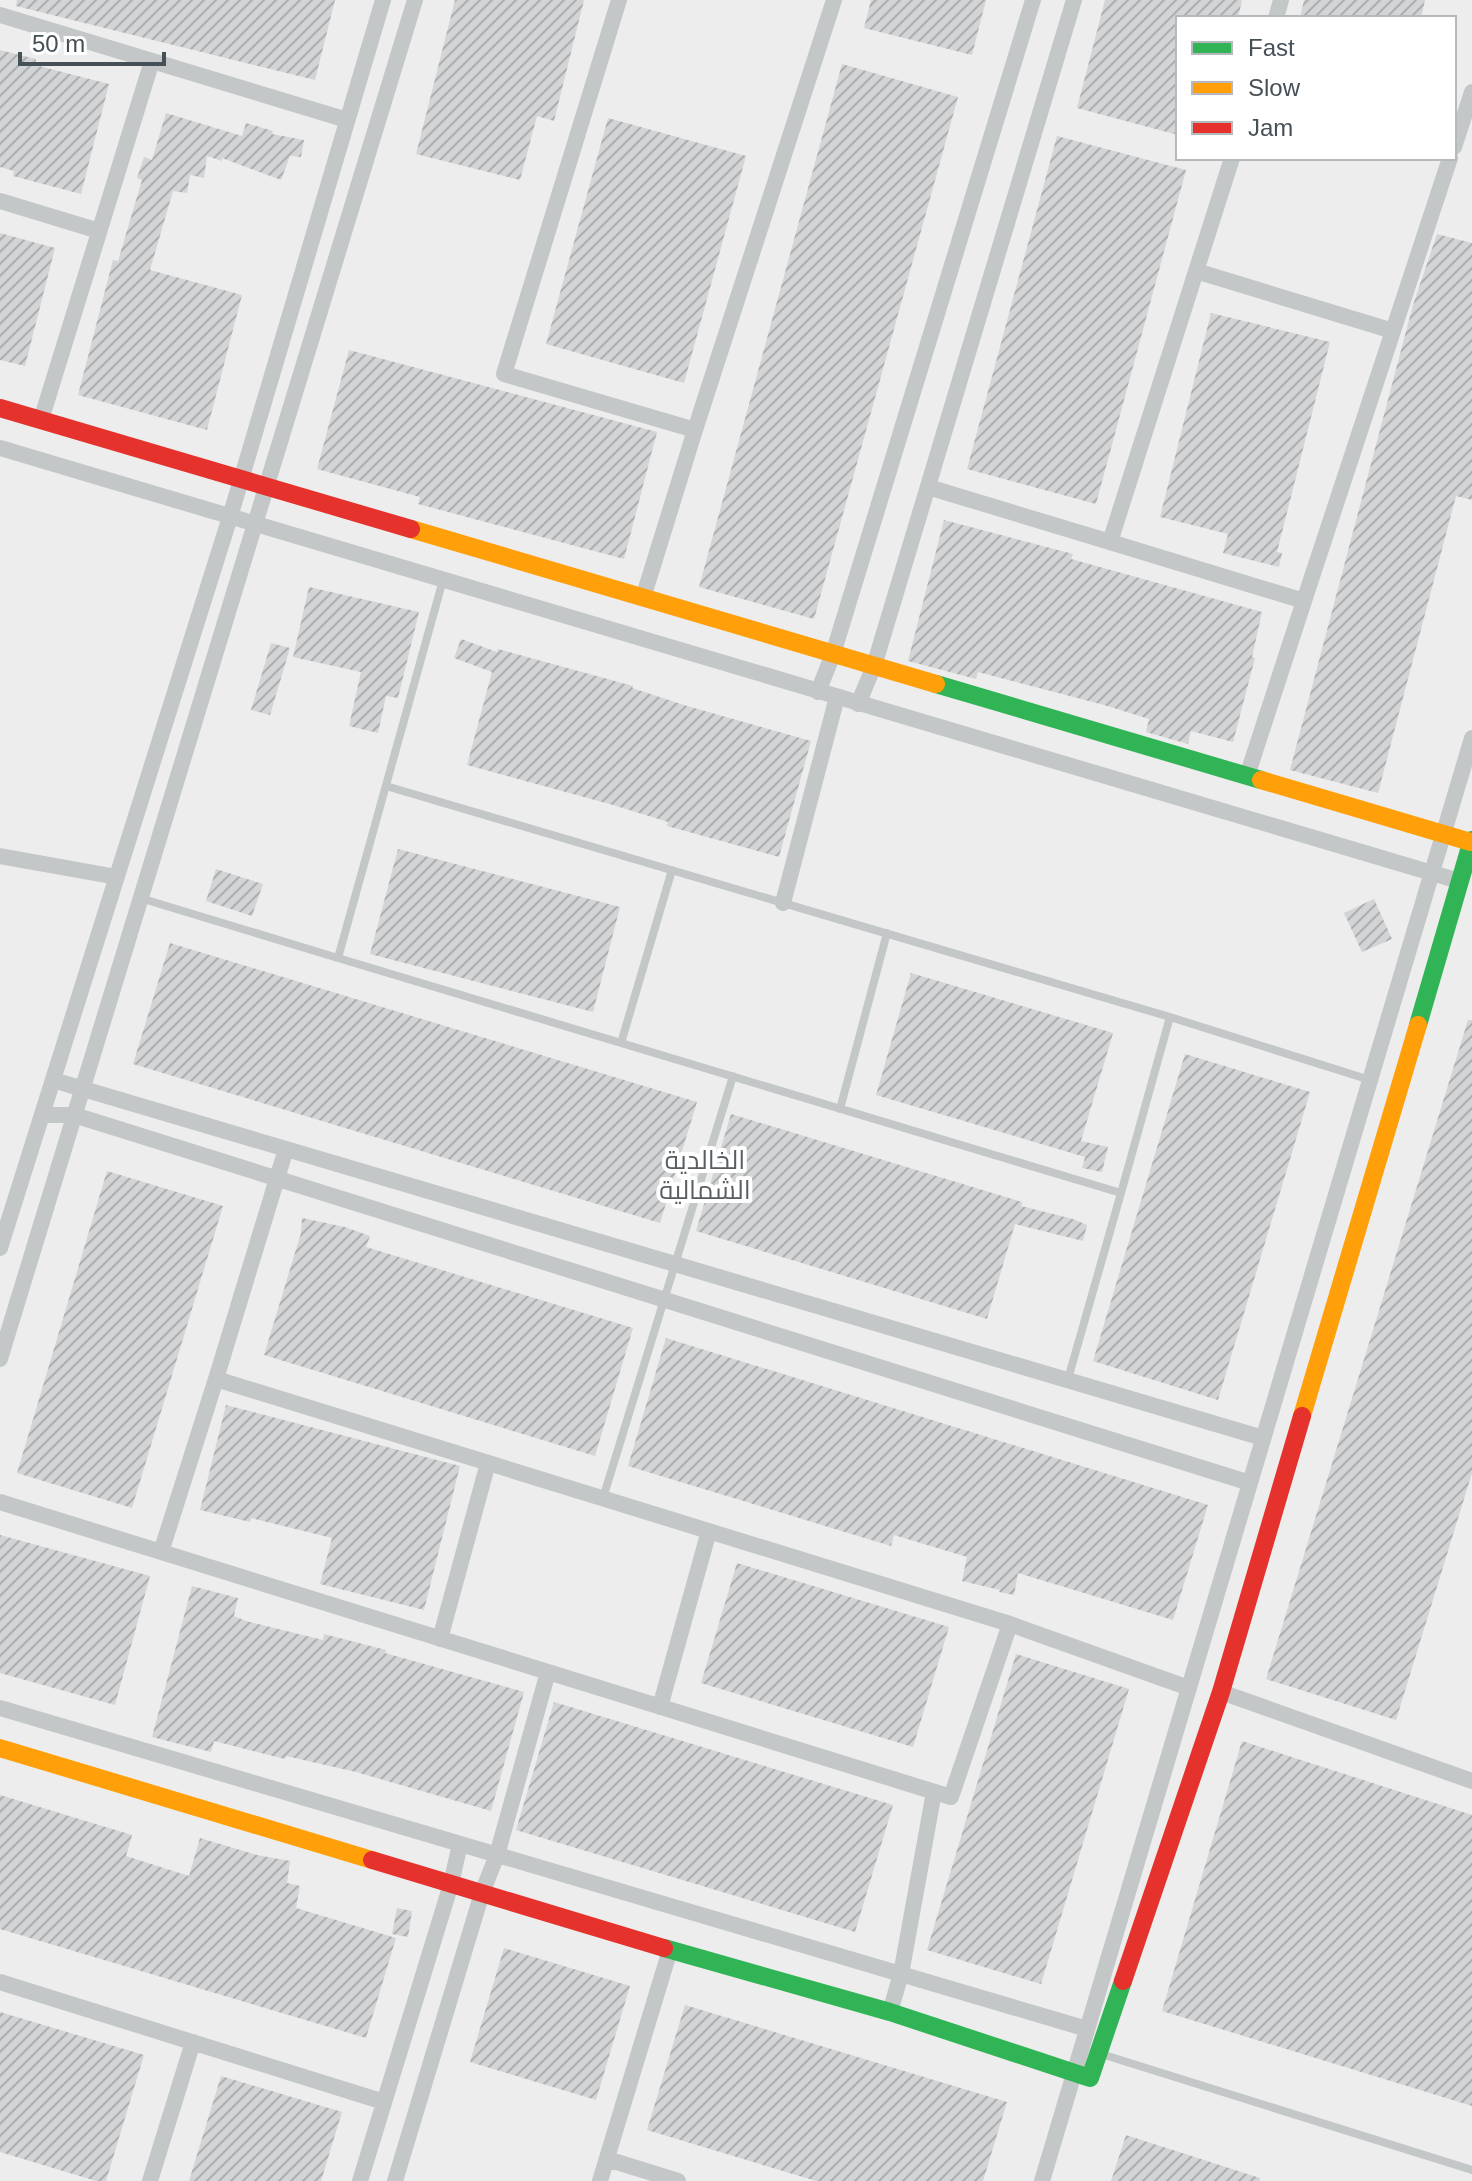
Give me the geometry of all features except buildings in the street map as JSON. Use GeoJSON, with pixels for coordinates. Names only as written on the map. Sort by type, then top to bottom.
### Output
{"type":"FeatureCollection","features":[{"type":"Feature","properties":{"kind":"street"},"geometry":{"type":"LineString","coordinates":[[0,1248],[230,517],[383,0]]}},
{"type":"Feature","properties":{"kind":"street"},"geometry":{"type":"LineString","coordinates":[[0,1359],[415,0]]}},
{"type":"Feature","properties":{"kind":"street"},"geometry":{"type":"LineString","coordinates":[[619,0],[504,374],[695,430]]}},
{"type":"Feature","properties":{"kind":"street"},"geometry":{"type":"LineString","coordinates":[[643,598],[834,0]]}},
{"type":"Feature","properties":{"kind":"street"},"geometry":{"type":"LineString","coordinates":[[818,692],[833,654],[1033,0]]}},
{"type":"Feature","properties":{"kind":"street"},"geometry":{"type":"LineString","coordinates":[[858,704],[874,666],[1074,0]]}},
{"type":"Feature","properties":{"kind":"street"},"geometry":{"type":"LineString","coordinates":[[0,15],[347,120]]}},
{"type":"Feature","properties":{"kind":"street"},"geometry":{"type":"LineString","coordinates":[[41,420],[152,61]]}},
{"type":"Feature","properties":{"kind":"street"},"geometry":{"type":"LineString","coordinates":[[1456,141],[1472,92]]}},
{"type":"Feature","properties":{"kind":"street"},"geometry":{"type":"LineString","coordinates":[[1110,542],[1231,160]]}},
{"type":"Feature","properties":{"kind":"street"},"geometry":{"type":"LineString","coordinates":[[1247,776],[1449,160]]}},
{"type":"Feature","properties":{"kind":"street"},"geometry":{"type":"LineString","coordinates":[[0,201],[99,231]]}},
{"type":"Feature","properties":{"kind":"street"},"geometry":{"type":"LineString","coordinates":[[1196,271],[1393,331]]}},
{"type":"Feature","properties":{"kind":"street"},"geometry":{"type":"LineString","coordinates":[[0,408],[1472,841],[1221,1692],[1090,2078],[890,2012],[670,1950],[0,1748]]}},
{"type":"Feature","properties":{"kind":"street"},"geometry":{"type":"LineString","coordinates":[[0,448],[1459,881]]}},
{"type":"Feature","properties":{"kind":"street"},"geometry":{"type":"LineString","coordinates":[[928,487],[1304,601]]}},
{"type":"Feature","properties":{"kind":"street"},"geometry":{"type":"LineString","coordinates":[[783,903],[837,697]]}},
{"type":"Feature","properties":{"kind":"street"},"geometry":{"type":"LineString","coordinates":[[1042,2181],[1472,738]]}},
{"type":"Feature","properties":{"kind":"street"},"geometry":{"type":"LineString","coordinates":[[0,856],[117,877]]}},
{"type":"Feature","properties":{"kind":"street"},"geometry":{"type":"LineString","coordinates":[[53,1080],[1263,1438]]}},
{"type":"Feature","properties":{"kind":"street"},"geometry":{"type":"LineString","coordinates":[[42,1115],[74,1115],[1250,1483]]}},
{"type":"Feature","properties":{"kind":"street"},"geometry":{"type":"LineString","coordinates":[[161,1552],[286,1149]]}},
{"type":"Feature","properties":{"kind":"street"},"geometry":{"type":"LineString","coordinates":[[216,1379],[1010,1624],[1189,1688]]}},
{"type":"Feature","properties":{"kind":"street"},"geometry":{"type":"LineString","coordinates":[[440,1639],[488,1463]]}},
{"type":"Feature","properties":{"kind":"street"},"geometry":{"type":"LineString","coordinates":[[0,1502],[951,1797],[1010,1624]]}},
{"type":"Feature","properties":{"kind":"street"},"geometry":{"type":"LineString","coordinates":[[660,1707],[709,1531]]}},
{"type":"Feature","properties":{"kind":"street"},"geometry":{"type":"LineString","coordinates":[[395,2181],[482,1893],[497,1855],[548,1672]]}},
{"type":"Feature","properties":{"kind":"street"},"geometry":{"type":"LineString","coordinates":[[1221,1692],[1472,1781]]}},
{"type":"Feature","properties":{"kind":"street"},"geometry":{"type":"LineString","coordinates":[[0,1708],[1087,2029]]}},
{"type":"Feature","properties":{"kind":"street"},"geometry":{"type":"LineString","coordinates":[[890,2012],[901,1974],[934,1792]]}},
{"type":"Feature","properties":{"kind":"street"},"geometry":{"type":"LineString","coordinates":[[360,2181],[451,1884],[460,1844]]}},
{"type":"Feature","properties":{"kind":"street"},"geometry":{"type":"LineString","coordinates":[[600,2181],[670,1950]]}},
{"type":"Feature","properties":{"kind":"street"},"geometry":{"type":"LineString","coordinates":[[0,1982],[384,2102]]}},
{"type":"Feature","properties":{"kind":"street"},"geometry":{"type":"LineString","coordinates":[[150,2181],[193,2042]]}},
{"type":"Feature","properties":{"kind":"street"},"geometry":{"type":"LineString","coordinates":[[607,2159],[678,2181]]}},
{"type":"Feature","properties":{"kind":"lane"},"geometry":{"type":"LineString","coordinates":[[338,958],[443,580]]}},
{"type":"Feature","properties":{"kind":"lane"},"geometry":{"type":"LineString","coordinates":[[386,786],[1170,1017],[1370,1080]]}},
{"type":"Feature","properties":{"kind":"lane"},"geometry":{"type":"LineString","coordinates":[[621,1043],[672,870]]}},
{"type":"Feature","properties":{"kind":"lane"},"geometry":{"type":"LineString","coordinates":[[140,898],[1121,1193]]}},
{"type":"Feature","properties":{"kind":"lane"},"geometry":{"type":"LineString","coordinates":[[840,1109],[887,933]]}},
{"type":"Feature","properties":{"kind":"lane"},"geometry":{"type":"LineString","coordinates":[[1068,1380],[1170,1017]]}},
{"type":"Feature","properties":{"kind":"lane"},"geometry":{"type":"LineString","coordinates":[[602,1498],[733,1076]]}},
{"type":"Feature","properties":{"kind":"lane"},"geometry":{"type":"LineString","coordinates":[[1097,2053],[1472,2170]]}},
{"type":"Feature","properties":{"kind":"traffic: fast"},"geometry":{"type":"LineString","coordinates":[[936,684],[1261,780]]}},
{"type":"Feature","properties":{"kind":"traffic: fast"},"geometry":{"type":"LineString","coordinates":[[1418,1025],[1472,840]]}},
{"type":"Feature","properties":{"kind":"traffic: fast"},"geometry":{"type":"LineString","coordinates":[[664,1948],[890,2012],[1090,2078],[1123,1981]]}},
{"type":"Feature","properties":{"kind":"traffic: slow"},"geometry":{"type":"LineString","coordinates":[[411,529],[936,684]]}},
{"type":"Feature","properties":{"kind":"traffic: slow"},"geometry":{"type":"LineString","coordinates":[[1261,780],[1471,842]]}},
{"type":"Feature","properties":{"kind":"traffic: slow"},"geometry":{"type":"LineString","coordinates":[[1302,1416],[1418,1025]]}},
{"type":"Feature","properties":{"kind":"traffic: slow"},"geometry":{"type":"LineString","coordinates":[[0,1748],[372,1860]]}},
{"type":"Feature","properties":{"kind":"traffic: jam"},"geometry":{"type":"LineString","coordinates":[[0,408],[411,529]]}},
{"type":"Feature","properties":{"kind":"traffic: jam"},"geometry":{"type":"LineString","coordinates":[[1123,1981],[1221,1692],[1302,1416]]}},
{"type":"Feature","properties":{"kind":"traffic: jam"},"geometry":{"type":"LineString","coordinates":[[372,1860],[664,1948]]}},
{"type":"Feature","properties":{"kind":"district","name":"الخالدية الشمالية"},"geometry":{"type":"Point","coordinates":[705,1175]}}]}
